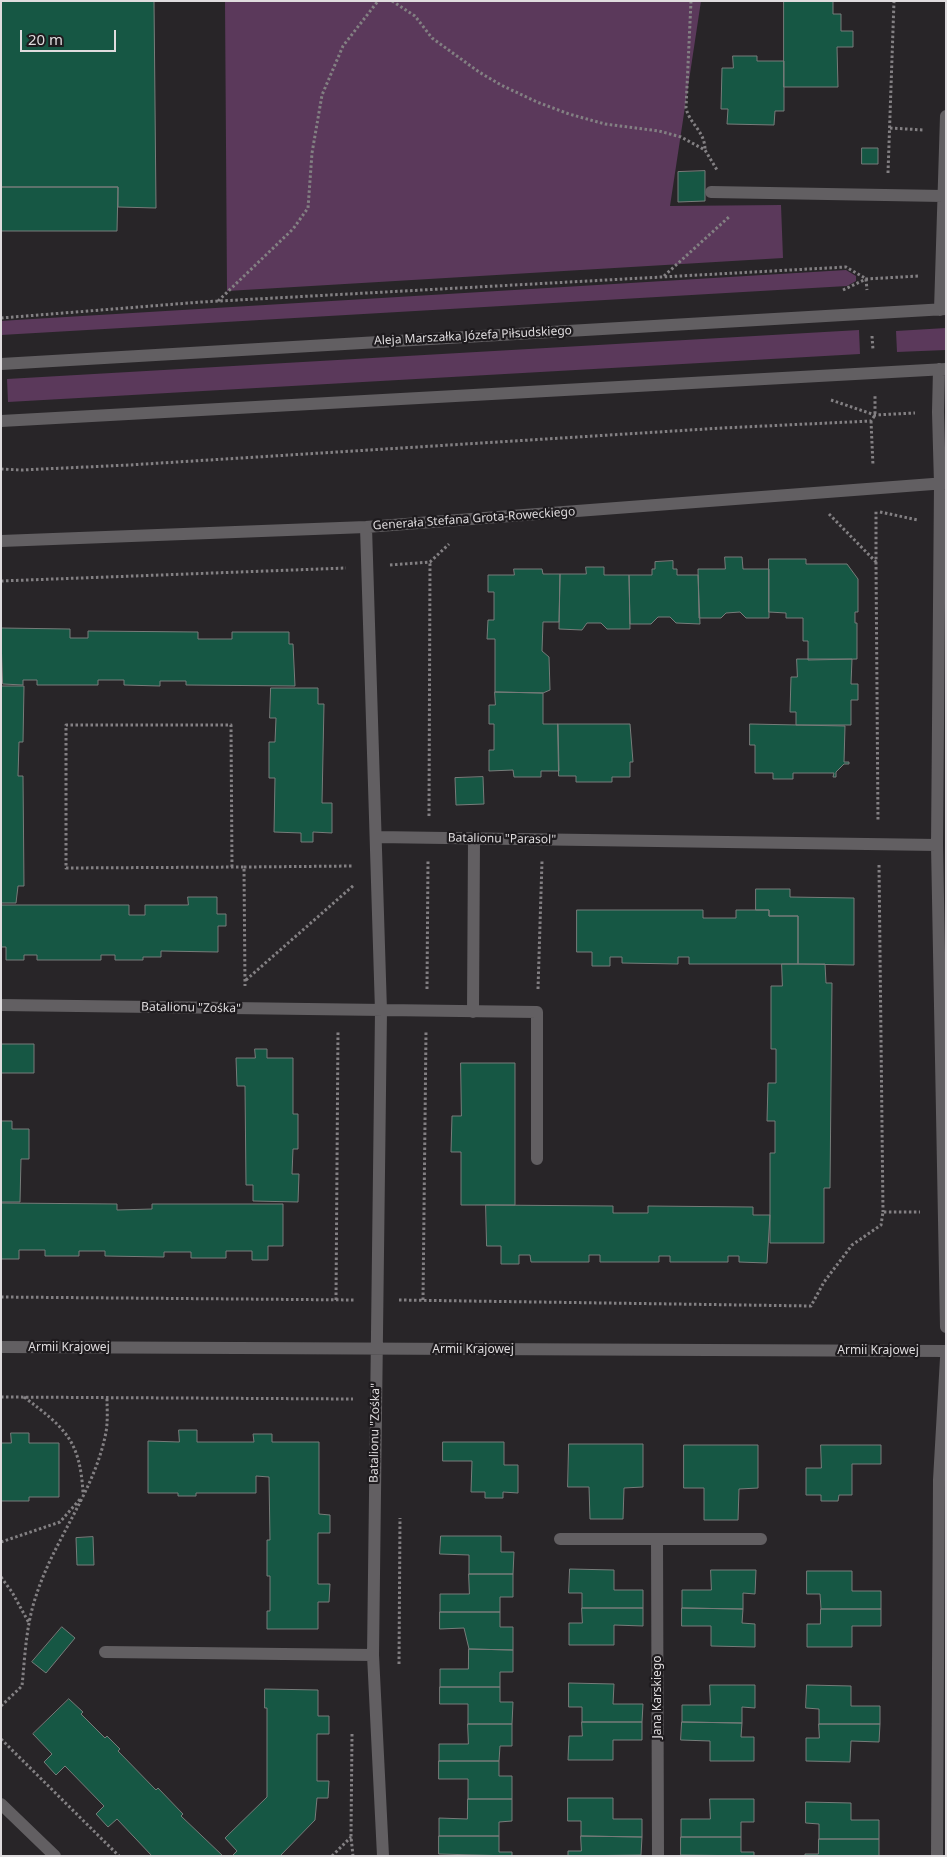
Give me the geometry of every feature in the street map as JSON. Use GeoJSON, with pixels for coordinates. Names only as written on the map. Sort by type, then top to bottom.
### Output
{"type":"FeatureCollection","features":[{"type":"Feature","properties":{"kind":"street"},"geometry":{"type":"LineString","coordinates":[[943,309],[941,274],[946,116]]}},
{"type":"Feature","properties":{"kind":"street"},"geometry":{"type":"LineString","coordinates":[[711,192],[943,196]]}},
{"type":"Feature","properties":{"kind":"street","name":"Aleja Marszałka Józefa Piłsudskiego"},"geometry":{"type":"LineString","coordinates":[[1,364],[943,309]]}},
{"type":"Feature","properties":{"kind":"street"},"geometry":{"type":"LineString","coordinates":[[1,420],[942,369],[938,412],[943,484],[940,521],[937,845],[943,932],[946,1327]]}},
{"type":"Feature","properties":{"kind":"street","name":"Generała Stefana Grota-Roweckiego"},"geometry":{"type":"LineString","coordinates":[[1,540],[366,527],[943,484]]}},
{"type":"Feature","properties":{"kind":"street"},"geometry":{"type":"LineString","coordinates":[[366,527],[376,837]]}},
{"type":"Feature","properties":{"kind":"street","name":"Batalionu \"Parasol\""},"geometry":{"type":"LineString","coordinates":[[376,837],[937,845]]}},
{"type":"Feature","properties":{"kind":"street","name":"Batalionu \"Zośka\""},"geometry":{"type":"LineString","coordinates":[[376,837],[382,1011],[376,1300],[373,1655],[383,1856]]}},
{"type":"Feature","properties":{"kind":"street"},"geometry":{"type":"LineString","coordinates":[[473,1012],[474,839]]}},
{"type":"Feature","properties":{"kind":"street","name":"Batalionu \"Zośka\""},"geometry":{"type":"LineString","coordinates":[[1,1005],[537,1012]]}},
{"type":"Feature","properties":{"kind":"street"},"geometry":{"type":"LineString","coordinates":[[536,1159],[537,1012]]}},
{"type":"Feature","properties":{"kind":"street","name":"Armii Krajowej"},"geometry":{"type":"LineString","coordinates":[[1,1347],[946,1351]]}},
{"type":"Feature","properties":{"kind":"street"},"geometry":{"type":"LineString","coordinates":[[937,1856],[939,1480],[946,1358]]}},
{"type":"Feature","properties":{"kind":"street"},"geometry":{"type":"LineString","coordinates":[[560,1539],[762,1539]]}},
{"type":"Feature","properties":{"kind":"street","name":"Jana Karskiego"},"geometry":{"type":"LineString","coordinates":[[657,1539],[658,1856]]}},
{"type":"Feature","properties":{"kind":"street"},"geometry":{"type":"LineString","coordinates":[[105,1652],[373,1655]]}},
{"type":"Feature","properties":{"kind":"street"},"geometry":{"type":"LineString","coordinates":[[1,1804],[55,1856]]}},
{"type":"Feature","properties":{"kind":"path"},"geometry":{"type":"LineString","coordinates":[[217,301],[293,230],[308,208],[312,153],[322,95],[342,46],[378,1]]}},
{"type":"Feature","properties":{"kind":"path"},"geometry":{"type":"LineString","coordinates":[[392,1],[415,16],[432,38],[479,72],[536,102],[605,124],[659,131],[680,137],[705,150]]}},
{"type":"Feature","properties":{"kind":"path"},"geometry":{"type":"LineString","coordinates":[[691,1],[686,108],[688,118],[698,127],[705,142],[705,150],[721,177]]}},
{"type":"Feature","properties":{"kind":"path"},"geometry":{"type":"LineString","coordinates":[[888,180],[894,1]]}},
{"type":"Feature","properties":{"kind":"path"},"geometry":{"type":"LineString","coordinates":[[890,128],[945,131]]}},
{"type":"Feature","properties":{"kind":"path"},"geometry":{"type":"LineString","coordinates":[[664,276],[754,193]]}},
{"type":"Feature","properties":{"kind":"path"},"geometry":{"type":"LineString","coordinates":[[1,318],[217,301],[846,267],[866,279],[941,274]]}},
{"type":"Feature","properties":{"kind":"path"},"geometry":{"type":"LineString","coordinates":[[1,469],[21,470],[129,465],[722,428],[871,421],[875,415],[875,372],[866,279]]}},
{"type":"Feature","properties":{"kind":"path"},"geometry":{"type":"LineString","coordinates":[[875,415],[938,412]]}},
{"type":"Feature","properties":{"kind":"path"},"geometry":{"type":"LineString","coordinates":[[876,512],[914,520],[940,521]]}},
{"type":"Feature","properties":{"kind":"path"},"geometry":{"type":"LineString","coordinates":[[820,515],[829,514]]}},
{"type":"Feature","properties":{"kind":"path"},"geometry":{"type":"LineString","coordinates":[[1,581],[367,567],[430,562],[454,539]]}},
{"type":"Feature","properties":{"kind":"path"},"geometry":{"type":"LineString","coordinates":[[423,1300],[429,838],[430,562]]}},
{"type":"Feature","properties":{"kind":"path"},"geometry":{"type":"LineString","coordinates":[[1,1297],[423,1300],[811,1306],[824,1282],[852,1245],[881,1225],[883,1212],[876,562]]}},
{"type":"Feature","properties":{"kind":"path"},"geometry":{"type":"LineString","coordinates":[[232,867],[231,725],[66,725],[66,868],[244,867],[377,866]]}},
{"type":"Feature","properties":{"kind":"path"},"geometry":{"type":"LineString","coordinates":[[537,1012],[543,857]]}},
{"type":"Feature","properties":{"kind":"path"},"geometry":{"type":"LineString","coordinates":[[246,980],[360,879],[359,866]]}},
{"type":"Feature","properties":{"kind":"path"},"geometry":{"type":"LineString","coordinates":[[244,867],[246,990]]}},
{"type":"Feature","properties":{"kind":"path"},"geometry":{"type":"LineString","coordinates":[[336,1300],[338,1022]]}},
{"type":"Feature","properties":{"kind":"path"},"geometry":{"type":"LineString","coordinates":[[883,1212],[927,1212]]}},
{"type":"Feature","properties":{"kind":"path"},"geometry":{"type":"LineString","coordinates":[[1,1397],[358,1399]]}},
{"type":"Feature","properties":{"kind":"path"},"geometry":{"type":"LineString","coordinates":[[1,1542],[60,1522],[83,1496],[82,1467],[73,1441],[48,1415],[24,1397]]}},
{"type":"Feature","properties":{"kind":"path"},"geometry":{"type":"LineString","coordinates":[[1,1706],[22,1686],[29,1624],[35,1596],[56,1546],[83,1496],[106,1431],[107,1398]]}},
{"type":"Feature","properties":{"kind":"path"},"geometry":{"type":"LineString","coordinates":[[399,1667],[400,1508]]}},
{"type":"Feature","properties":{"kind":"path"},"geometry":{"type":"LineString","coordinates":[[1,1577],[12,1592],[29,1624]]}},
{"type":"Feature","properties":{"kind":"path"},"geometry":{"type":"LineString","coordinates":[[1,1739],[119,1856]]}},
{"type":"Feature","properties":{"kind":"path"},"geometry":{"type":"LineString","coordinates":[[332,1856],[351,1837]]}},
{"type":"Feature","properties":{"kind":"shaded area"},"geometry":{"type":"Polygon","coordinates":[[[225,1],[701,1],[670,206],[781,205],[783,258],[227,291],[225,1]]]}},
{"type":"Feature","properties":{"kind":"shaded area"},"geometry":{"type":"Polygon","coordinates":[[[846,270],[856,276],[856,281],[847,286],[1,335],[1,321],[846,270]]]}},
{"type":"Feature","properties":{"kind":"shaded area"},"geometry":{"type":"Polygon","coordinates":[[[946,328],[946,350],[897,352],[896,331],[946,328]]]}},
{"type":"Feature","properties":{"kind":"shaded area"},"geometry":{"type":"Polygon","coordinates":[[[859,330],[860,354],[8,402],[7,379],[859,330]]]}},
{"type":"Feature","properties":{"kind":"building"},"geometry":{"type":"Polygon","coordinates":[[[1,1],[154,1],[156,208],[118,207],[118,187],[1,187],[1,1]]]}},
{"type":"Feature","properties":{"kind":"building"},"geometry":{"type":"Polygon","coordinates":[[[784,1],[833,1],[833,14],[841,14],[841,31],[853,31],[853,47],[837,47],[838,87],[784,87],[784,1]]]}},
{"type":"Feature","properties":{"kind":"building"},"geometry":{"type":"Polygon","coordinates":[[[733,56],[757,56],[757,61],[784,61],[784,111],[775,111],[774,125],[727,124],[728,109],[721,109],[722,68],[733,68],[733,56]]]}},
{"type":"Feature","properties":{"kind":"building"},"geometry":{"type":"Polygon","coordinates":[[[862,148],[878,148],[878,164],[862,164],[862,148]]]}},
{"type":"Feature","properties":{"kind":"building"},"geometry":{"type":"Polygon","coordinates":[[[705,171],[705,201],[678,202],[678,172],[705,171]]]}},
{"type":"Feature","properties":{"kind":"building"},"geometry":{"type":"Polygon","coordinates":[[[1,187],[118,187],[117,231],[1,231],[1,187]]]}},
{"type":"Feature","properties":{"kind":"building"},"geometry":{"type":"Polygon","coordinates":[[[725,557],[742,557],[743,569],[769,569],[769,618],[746,618],[740,612],[726,613],[721,618],[699,618],[698,569],[725,569],[725,557]]]}},
{"type":"Feature","properties":{"kind":"building"},"geometry":{"type":"Polygon","coordinates":[[[769,559],[806,559],[806,564],[847,564],[858,579],[858,612],[855,612],[855,623],[857,623],[857,659],[808,660],[808,641],[803,641],[803,618],[786,618],[786,613],[769,612],[769,559]]]}},
{"type":"Feature","properties":{"kind":"building"},"geometry":{"type":"Polygon","coordinates":[[[673,561],[673,569],[677,569],[677,575],[698,575],[700,624],[676,623],[670,617],[658,617],[651,624],[630,624],[629,575],[652,575],[652,569],[655,569],[655,562],[673,561]]]}},
{"type":"Feature","properties":{"kind":"building"},"geometry":{"type":"Polygon","coordinates":[[[586,567],[604,567],[604,575],[629,575],[630,629],[607,629],[601,623],[587,623],[582,630],[559,629],[560,574],[586,574],[586,567]]]}},
{"type":"Feature","properties":{"kind":"building"},"geometry":{"type":"Polygon","coordinates":[[[514,569],[542,569],[543,574],[560,574],[559,622],[543,622],[542,651],[549,657],[550,690],[543,693],[495,692],[495,639],[487,639],[488,620],[494,620],[494,592],[488,592],[488,575],[514,575],[514,569]]]}},
{"type":"Feature","properties":{"kind":"building"},"geometry":{"type":"Polygon","coordinates":[[[1,628],[70,629],[70,638],[88,638],[88,631],[198,632],[198,639],[232,639],[232,632],[289,632],[289,644],[293,644],[295,686],[186,685],[186,681],[160,681],[160,686],[124,685],[124,680],[98,680],[98,685],[37,685],[37,680],[23,680],[23,685],[3,684],[1,628]]]}},
{"type":"Feature","properties":{"kind":"building"},"geometry":{"type":"Polygon","coordinates":[[[797,659],[852,659],[851,684],[858,684],[858,700],[851,700],[851,725],[796,725],[796,712],[790,712],[791,677],[797,677],[797,659]]]}},
{"type":"Feature","properties":{"kind":"building"},"geometry":{"type":"Polygon","coordinates":[[[1,686],[24,686],[23,742],[19,742],[18,776],[23,776],[24,886],[18,886],[16,903],[1,903],[1,686]]]}},
{"type":"Feature","properties":{"kind":"building"},"geometry":{"type":"Polygon","coordinates":[[[271,688],[318,688],[318,704],[324,704],[322,803],[332,803],[332,833],[313,832],[313,842],[301,842],[301,833],[274,832],[275,778],[269,778],[269,742],[275,742],[276,718],[270,718],[271,688]]]}},
{"type":"Feature","properties":{"kind":"building"},"geometry":{"type":"Polygon","coordinates":[[[495,692],[543,693],[543,724],[558,724],[559,771],[541,771],[541,777],[514,777],[513,770],[489,771],[489,750],[494,750],[494,724],[489,724],[489,705],[495,705],[495,692]]]}},
{"type":"Feature","properties":{"kind":"building"},"geometry":{"type":"Polygon","coordinates":[[[558,724],[630,724],[633,762],[630,762],[630,777],[612,777],[612,782],[576,782],[576,776],[559,776],[558,724]]]}},
{"type":"Feature","properties":{"kind":"building"},"geometry":{"type":"Polygon","coordinates":[[[750,724],[845,726],[844,762],[849,762],[849,764],[844,764],[836,772],[836,777],[833,777],[834,773],[793,773],[793,779],[773,779],[773,773],[755,773],[755,745],[750,745],[750,724]]]}},
{"type":"Feature","properties":{"kind":"building"},"geometry":{"type":"Polygon","coordinates":[[[483,777],[484,804],[456,805],[455,778],[483,777]]]}},
{"type":"Feature","properties":{"kind":"building"},"geometry":{"type":"Polygon","coordinates":[[[756,889],[790,889],[790,897],[854,898],[854,965],[798,964],[798,916],[769,916],[769,910],[756,910],[756,889]]]}},
{"type":"Feature","properties":{"kind":"building"},"geometry":{"type":"Polygon","coordinates":[[[188,897],[217,897],[217,914],[226,914],[226,926],[218,926],[218,952],[161,951],[161,957],[143,957],[143,960],[115,960],[115,955],[101,955],[101,960],[37,960],[37,955],[24,955],[24,960],[6,960],[6,947],[1,947],[1,905],[129,905],[129,915],[145,915],[145,905],[188,905],[188,897]]]}},
{"type":"Feature","properties":{"kind":"building"},"geometry":{"type":"Polygon","coordinates":[[[577,910],[703,910],[703,918],[736,918],[736,910],[769,910],[769,916],[798,916],[798,964],[689,964],[689,957],[678,957],[678,964],[622,963],[622,957],[610,957],[610,966],[592,966],[592,952],[577,952],[577,910]]]}},
{"type":"Feature","properties":{"kind":"building"},"geometry":{"type":"Polygon","coordinates":[[[782,964],[825,964],[826,983],[832,983],[830,1188],[824,1188],[824,1243],[770,1243],[770,1153],[775,1153],[775,1121],[767,1121],[768,1083],[776,1083],[776,1049],[771,1049],[771,986],[782,986],[782,964]]]}},
{"type":"Feature","properties":{"kind":"building"},"geometry":{"type":"Polygon","coordinates":[[[1,1044],[34,1044],[34,1073],[1,1073],[1,1044]]]}},
{"type":"Feature","properties":{"kind":"building"},"geometry":{"type":"Polygon","coordinates":[[[255,1049],[267,1049],[267,1058],[293,1058],[293,1114],[298,1114],[298,1149],[293,1149],[292,1174],[299,1174],[298,1202],[253,1201],[253,1185],[246,1185],[245,1086],[237,1086],[236,1058],[255,1058],[255,1049]]]}},
{"type":"Feature","properties":{"kind":"building"},"geometry":{"type":"Polygon","coordinates":[[[461,1063],[515,1063],[515,1205],[461,1205],[461,1152],[451,1152],[452,1116],[461,1116],[461,1063]]]}},
{"type":"Feature","properties":{"kind":"building"},"geometry":{"type":"Polygon","coordinates":[[[1,1121],[12,1121],[12,1129],[29,1129],[29,1159],[21,1159],[20,1202],[1,1202],[1,1121]]]}},
{"type":"Feature","properties":{"kind":"building"},"geometry":{"type":"Polygon","coordinates":[[[1,1203],[117,1204],[117,1210],[152,1209],[152,1204],[283,1204],[283,1246],[268,1246],[268,1260],[252,1260],[252,1251],[226,1251],[226,1258],[191,1258],[191,1252],[164,1252],[164,1257],[105,1256],[105,1251],[79,1251],[79,1256],[45,1256],[45,1250],[19,1250],[19,1259],[2,1259],[1,1203]]]}},
{"type":"Feature","properties":{"kind":"building"},"geometry":{"type":"Polygon","coordinates":[[[486,1205],[613,1206],[613,1213],[648,1213],[648,1206],[753,1207],[753,1215],[770,1215],[767,1263],[739,1262],[739,1256],[728,1256],[728,1262],[670,1262],[670,1256],[659,1256],[659,1262],[600,1262],[600,1255],[589,1255],[589,1262],[531,1262],[530,1255],[519,1255],[519,1264],[501,1264],[501,1246],[487,1246],[486,1205]]]}},
{"type":"Feature","properties":{"kind":"building"},"geometry":{"type":"Polygon","coordinates":[[[179,1430],[197,1430],[197,1442],[254,1442],[253,1434],[272,1434],[272,1442],[319,1442],[319,1514],[330,1515],[330,1533],[318,1533],[318,1584],[330,1584],[329,1602],[318,1602],[318,1629],[267,1629],[267,1611],[270,1611],[270,1576],[267,1576],[267,1540],[270,1540],[269,1477],[256,1476],[256,1493],[196,1493],[196,1496],[178,1496],[178,1493],[148,1493],[148,1441],[179,1442],[179,1430]]]}},
{"type":"Feature","properties":{"kind":"building"},"geometry":{"type":"Polygon","coordinates":[[[11,1433],[29,1433],[29,1443],[59,1443],[59,1497],[29,1497],[29,1501],[1,1501],[1,1443],[11,1443],[11,1433]]]}},
{"type":"Feature","properties":{"kind":"building"},"geometry":{"type":"Polygon","coordinates":[[[443,1442],[504,1442],[504,1465],[518,1465],[518,1493],[503,1492],[503,1498],[485,1498],[485,1492],[471,1492],[472,1461],[443,1461],[443,1442]]]}},
{"type":"Feature","properties":{"kind":"building"},"geometry":{"type":"Polygon","coordinates":[[[569,1444],[643,1444],[643,1487],[624,1488],[623,1519],[590,1519],[589,1487],[568,1487],[569,1444]]]}},
{"type":"Feature","properties":{"kind":"building"},"geometry":{"type":"Polygon","coordinates":[[[684,1445],[758,1445],[758,1488],[739,1489],[738,1520],[704,1520],[704,1488],[684,1488],[684,1445]]]}},
{"type":"Feature","properties":{"kind":"building"},"geometry":{"type":"Polygon","coordinates":[[[821,1445],[881,1445],[881,1464],[852,1464],[852,1495],[839,1495],[838,1501],[821,1501],[821,1495],[806,1495],[806,1468],[821,1468],[821,1445]]]}},
{"type":"Feature","properties":{"kind":"building"},"geometry":{"type":"Polygon","coordinates":[[[441,1536],[501,1536],[501,1552],[514,1552],[513,1574],[469,1574],[469,1555],[440,1554],[441,1536]]]}},
{"type":"Feature","properties":{"kind":"building"},"geometry":{"type":"Polygon","coordinates":[[[93,1537],[94,1565],[77,1565],[76,1538],[93,1537]]]}},
{"type":"Feature","properties":{"kind":"building"},"geometry":{"type":"Polygon","coordinates":[[[570,1569],[614,1570],[614,1590],[643,1590],[643,1608],[582,1608],[582,1593],[569,1593],[570,1569]]]}},
{"type":"Feature","properties":{"kind":"building"},"geometry":{"type":"Polygon","coordinates":[[[711,1570],[756,1570],[755,1594],[743,1593],[743,1609],[682,1608],[682,1590],[711,1590],[711,1570]]]}},
{"type":"Feature","properties":{"kind":"building"},"geometry":{"type":"Polygon","coordinates":[[[807,1571],[852,1571],[852,1591],[881,1591],[881,1609],[821,1609],[820,1594],[807,1594],[807,1571]]]}},
{"type":"Feature","properties":{"kind":"building"},"geometry":{"type":"Polygon","coordinates":[[[469,1574],[513,1574],[513,1597],[500,1597],[500,1612],[440,1612],[440,1594],[469,1594],[469,1574]]]}},
{"type":"Feature","properties":{"kind":"building"},"geometry":{"type":"Polygon","coordinates":[[[582,1608],[643,1608],[643,1626],[614,1625],[614,1645],[569,1645],[569,1623],[582,1623],[582,1608]]]}},
{"type":"Feature","properties":{"kind":"building"},"geometry":{"type":"Polygon","coordinates":[[[682,1608],[743,1609],[742,1623],[755,1624],[755,1647],[711,1646],[711,1626],[682,1626],[682,1608]]]}},
{"type":"Feature","properties":{"kind":"building"},"geometry":{"type":"Polygon","coordinates":[[[821,1609],[881,1609],[881,1626],[852,1626],[852,1647],[807,1647],[807,1624],[820,1624],[821,1609]]]}},
{"type":"Feature","properties":{"kind":"building"},"geometry":{"type":"Polygon","coordinates":[[[440,1612],[500,1612],[500,1627],[513,1627],[513,1650],[469,1649],[464,1628],[440,1629],[440,1612]]]}},
{"type":"Feature","properties":{"kind":"building"},"geometry":{"type":"Polygon","coordinates":[[[62,1627],[75,1638],[46,1673],[32,1662],[62,1627]]]}},
{"type":"Feature","properties":{"kind":"building"},"geometry":{"type":"Polygon","coordinates":[[[469,1649],[513,1650],[513,1672],[500,1672],[500,1687],[440,1687],[440,1669],[468,1669],[469,1649]]]}},
{"type":"Feature","properties":{"kind":"building"},"geometry":{"type":"Polygon","coordinates":[[[569,1683],[614,1684],[613,1704],[643,1704],[642,1722],[582,1722],[582,1707],[569,1707],[569,1683]]]}},
{"type":"Feature","properties":{"kind":"building"},"geometry":{"type":"Polygon","coordinates":[[[710,1685],[755,1685],[755,1708],[742,1707],[742,1723],[682,1722],[682,1705],[710,1705],[710,1685]]]}},
{"type":"Feature","properties":{"kind":"building"},"geometry":{"type":"Polygon","coordinates":[[[807,1685],[851,1686],[851,1706],[880,1706],[880,1724],[819,1724],[819,1709],[806,1708],[807,1685]]]}},
{"type":"Feature","properties":{"kind":"building"},"geometry":{"type":"Polygon","coordinates":[[[440,1687],[500,1687],[500,1702],[513,1702],[512,1724],[468,1724],[468,1704],[440,1704],[440,1687]]]}},
{"type":"Feature","properties":{"kind":"building"},"geometry":{"type":"Polygon","coordinates":[[[265,1689],[318,1690],[318,1716],[329,1716],[329,1734],[317,1734],[317,1781],[329,1781],[328,1798],[317,1798],[315,1820],[280,1856],[232,1856],[237,1851],[225,1838],[267,1797],[267,1708],[265,1708],[265,1689]]]}},
{"type":"Feature","properties":{"kind":"building"},"geometry":{"type":"Polygon","coordinates":[[[69,1699],[105,1738],[107,1736],[120,1749],[118,1751],[156,1790],[158,1788],[183,1814],[181,1816],[223,1856],[152,1856],[117,1819],[108,1827],[96,1814],[104,1806],[65,1766],[56,1775],[44,1762],[52,1754],[33,1734],[69,1699]]]}},
{"type":"Feature","properties":{"kind":"building"},"geometry":{"type":"Polygon","coordinates":[[[582,1722],[642,1722],[642,1740],[613,1740],[613,1760],[568,1760],[569,1736],[582,1736],[582,1722]]]}},
{"type":"Feature","properties":{"kind":"building"},"geometry":{"type":"Polygon","coordinates":[[[682,1722],[742,1723],[741,1737],[754,1737],[754,1761],[710,1761],[710,1741],[681,1740],[682,1722]]]}},
{"type":"Feature","properties":{"kind":"building"},"geometry":{"type":"Polygon","coordinates":[[[468,1724],[512,1724],[512,1746],[500,1746],[499,1761],[439,1761],[439,1744],[468,1744],[468,1724]]]}},
{"type":"Feature","properties":{"kind":"building"},"geometry":{"type":"Polygon","coordinates":[[[819,1724],[880,1724],[879,1742],[851,1741],[850,1762],[806,1761],[806,1738],[819,1738],[819,1724]]]}},
{"type":"Feature","properties":{"kind":"building"},"geometry":{"type":"Polygon","coordinates":[[[439,1761],[499,1761],[499,1776],[512,1776],[512,1799],[468,1799],[468,1779],[439,1779],[439,1761]]]}},
{"type":"Feature","properties":{"kind":"building"},"geometry":{"type":"Polygon","coordinates":[[[568,1798],[613,1798],[613,1819],[642,1819],[642,1837],[581,1836],[581,1821],[568,1821],[568,1798]]]}},
{"type":"Feature","properties":{"kind":"building"},"geometry":{"type":"Polygon","coordinates":[[[468,1799],[512,1799],[512,1821],[499,1822],[499,1836],[439,1836],[439,1818],[467,1819],[468,1799]]]}},
{"type":"Feature","properties":{"kind":"building"},"geometry":{"type":"Polygon","coordinates":[[[710,1799],[754,1799],[754,1822],[741,1822],[741,1837],[681,1837],[681,1819],[710,1819],[710,1799]]]}},
{"type":"Feature","properties":{"kind":"building"},"geometry":{"type":"Polygon","coordinates":[[[806,1802],[851,1803],[851,1820],[879,1820],[879,1839],[819,1839],[819,1824],[806,1823],[806,1802]]]}},
{"type":"Feature","properties":{"kind":"building"},"geometry":{"type":"Polygon","coordinates":[[[439,1836],[499,1836],[499,1852],[512,1852],[512,1856],[439,1854],[439,1836]]]}},
{"type":"Feature","properties":{"kind":"building"},"geometry":{"type":"Polygon","coordinates":[[[581,1836],[642,1837],[641,1855],[568,1856],[568,1851],[581,1851],[581,1836]]]}},
{"type":"Feature","properties":{"kind":"building"},"geometry":{"type":"Polygon","coordinates":[[[681,1837],[741,1837],[741,1852],[754,1852],[754,1856],[681,1855],[681,1837]]]}},
{"type":"Feature","properties":{"kind":"building"},"geometry":{"type":"Polygon","coordinates":[[[819,1839],[879,1839],[879,1856],[805,1856],[805,1854],[818,1854],[819,1839]]]}}]}
